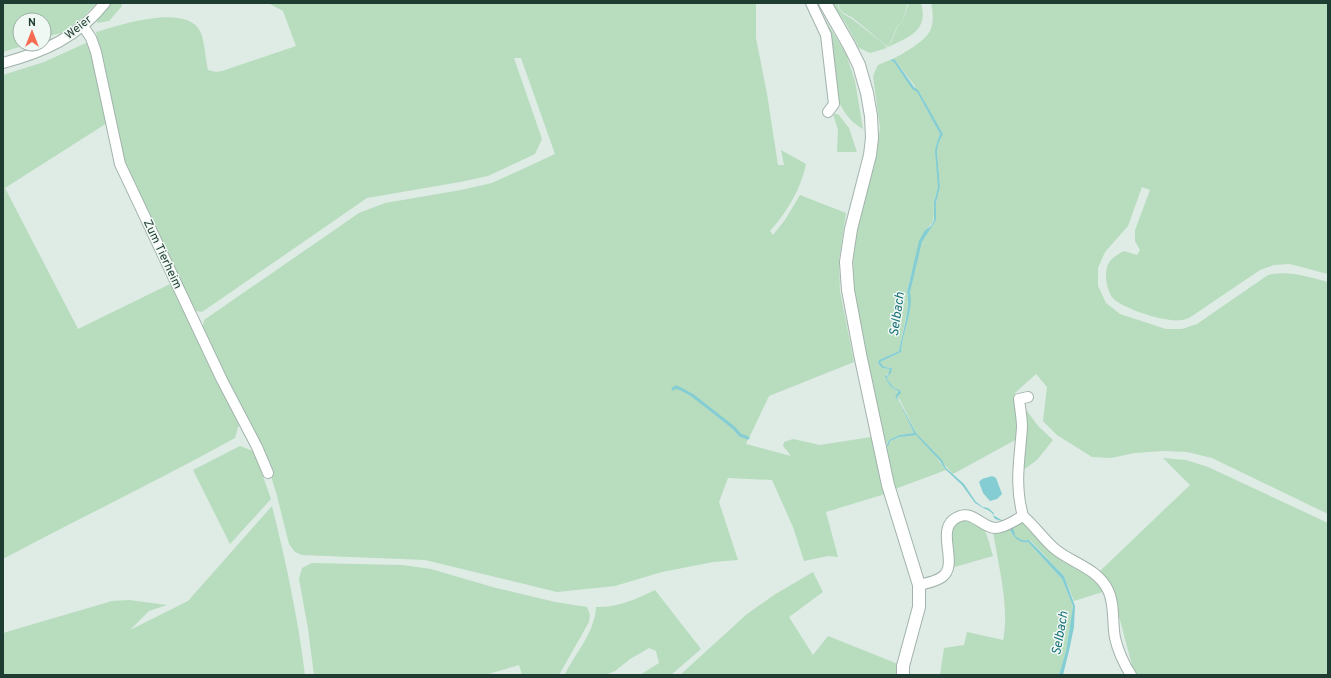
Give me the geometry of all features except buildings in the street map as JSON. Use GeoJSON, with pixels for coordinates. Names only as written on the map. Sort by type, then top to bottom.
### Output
{"type":"FeatureCollection","features":[{"type":"Feature","properties":{"kind":"street","name":"Weier"},"geometry":{"type":"LineString","coordinates":[[3,62],[27,56],[50,47],[73,34],[83,26],[105,3]]}},
{"type":"Feature","properties":{"kind":"street"},"geometry":{"type":"LineString","coordinates":[[811,3],[826,35],[834,104],[828,112]]}},
{"type":"Feature","properties":{"kind":"street"},"geometry":{"type":"LineString","coordinates":[[825,3],[859,65],[869,101],[871,116],[872,143],[852,223],[846,262],[848,290],[860,354],[888,485],[919,585],[919,607],[903,666],[903,675]]}},
{"type":"Feature","properties":{"kind":"street","name":"Zum Tierheim"},"geometry":{"type":"LineString","coordinates":[[83,26],[86,29],[96,52],[120,164],[222,380],[257,447],[268,473]]}},
{"type":"Feature","properties":{"kind":"street"},"geometry":{"type":"LineString","coordinates":[[1028,397],[1019,399],[1022,425],[1018,471],[1020,504],[1023,516],[1055,549],[1096,574],[1108,590],[1116,638],[1123,659],[1131,675]]}},
{"type":"Feature","properties":{"kind":"street"},"geometry":{"type":"LineString","coordinates":[[919,585],[933,582],[944,576],[948,568],[948,528],[953,520],[963,515],[974,517],[994,528],[1002,527],[1023,516]]}},
{"type":"Feature","properties":{"kind":"green space"},"geometry":{"type":"Polygon","coordinates":[[[3,3],[97,3],[81,19],[62,33],[52,35],[52,12],[12,12],[12,49],[3,52],[3,3]]]}},
{"type":"Feature","properties":{"kind":"green space"},"geometry":{"type":"Polygon","coordinates":[[[110,3],[121,3],[122,6],[109,21],[97,23],[97,19],[110,3]]]}},
{"type":"Feature","properties":{"kind":"green space"},"geometry":{"type":"Polygon","coordinates":[[[268,3],[756,3],[756,38],[767,94],[778,165],[784,165],[781,150],[806,164],[797,191],[782,216],[770,231],[773,235],[785,220],[800,195],[846,213],[839,260],[840,291],[854,362],[769,396],[749,438],[746,437],[748,439],[746,444],[791,456],[783,446],[784,442],[793,439],[820,445],[871,437],[885,494],[826,512],[838,557],[828,556],[804,561],[793,527],[772,480],[728,478],[719,502],[738,560],[713,562],[662,572],[615,586],[557,592],[425,560],[302,555],[295,552],[289,544],[266,459],[202,331],[204,320],[359,213],[385,203],[492,183],[555,154],[521,58],[514,58],[542,139],[535,154],[488,176],[367,198],[202,312],[191,310],[125,165],[119,144],[96,32],[151,18],[181,18],[192,23],[200,31],[204,44],[208,70],[216,72],[222,71],[296,46],[283,11],[268,3]],[[682,390],[691,395],[733,429],[739,436],[746,437],[740,435],[734,428],[692,394],[682,390]]]}},
{"type":"Feature","properties":{"kind":"green space"},"geometry":{"type":"Polygon","coordinates":[[[815,3],[846,54],[855,81],[863,129],[850,119],[843,110],[836,96],[815,3]]]}},
{"type":"Feature","properties":{"kind":"green space"},"geometry":{"type":"Polygon","coordinates":[[[832,3],[838,3],[838,7],[842,13],[852,19],[887,48],[870,53],[859,48],[846,24],[832,3]]]}},
{"type":"Feature","properties":{"kind":"green space"},"geometry":{"type":"Polygon","coordinates":[[[839,3],[908,3],[902,22],[897,26],[888,47],[853,18],[842,12],[839,7],[839,3]]]}},
{"type":"Feature","properties":{"kind":"green space"},"geometry":{"type":"Polygon","coordinates":[[[909,3],[921,3],[923,13],[920,27],[910,36],[888,47],[897,27],[902,22],[909,3]]]}},
{"type":"Feature","properties":{"kind":"green space"},"geometry":{"type":"Polygon","coordinates":[[[931,3],[1328,3],[1328,274],[1290,264],[1274,265],[1260,270],[1192,316],[1182,320],[1155,317],[1124,306],[1112,297],[1108,290],[1106,271],[1110,260],[1116,255],[1124,251],[1137,255],[1140,250],[1135,241],[1135,230],[1150,190],[1142,187],[1128,226],[1105,252],[1098,268],[1098,286],[1106,303],[1120,314],[1166,329],[1182,329],[1197,324],[1268,275],[1283,273],[1306,276],[1328,282],[1328,514],[1212,458],[1187,452],[1163,451],[1135,453],[1111,458],[1092,457],[1057,435],[1043,421],[1047,387],[1036,374],[1015,393],[1019,438],[953,474],[916,433],[900,400],[897,397],[900,390],[894,388],[887,379],[892,368],[883,367],[880,362],[901,352],[910,307],[909,292],[922,242],[936,220],[936,203],[940,187],[937,151],[943,134],[914,85],[893,59],[919,43],[930,31],[933,17],[931,3]]]}},
{"type":"Feature","properties":{"kind":"green space"},"geometry":{"type":"Polygon","coordinates":[[[86,43],[93,57],[107,123],[5,188],[78,329],[170,284],[239,424],[235,438],[3,559],[3,75],[44,62],[86,43]]]}},
{"type":"Feature","properties":{"kind":"green space"},"geometry":{"type":"Polygon","coordinates":[[[890,60],[894,62],[912,89],[917,92],[940,134],[936,147],[938,187],[934,202],[934,218],[929,227],[925,230],[911,274],[907,292],[907,312],[899,351],[879,360],[878,363],[882,368],[890,369],[890,372],[885,376],[890,385],[899,391],[895,397],[899,401],[914,433],[900,435],[889,440],[885,446],[854,289],[853,261],[857,230],[875,160],[880,128],[873,76],[878,65],[890,60]]]}},
{"type":"Feature","properties":{"kind":"green space"},"geometry":{"type":"Polygon","coordinates":[[[833,114],[838,114],[849,128],[857,152],[837,152],[838,130],[833,114]]]}},
{"type":"Feature","properties":{"kind":"green space"},"geometry":{"type":"Polygon","coordinates":[[[1027,411],[1038,426],[1053,440],[1037,460],[1022,471],[1027,423],[1025,412],[1027,411]]]}},
{"type":"Feature","properties":{"kind":"green space"},"geometry":{"type":"Polygon","coordinates":[[[910,435],[916,435],[946,470],[895,489],[886,447],[889,445],[890,441],[910,435]]]}},
{"type":"Feature","properties":{"kind":"green space"},"geometry":{"type":"Polygon","coordinates":[[[240,446],[253,451],[271,499],[230,544],[193,470],[240,446]]]}},
{"type":"Feature","properties":{"kind":"green space"},"geometry":{"type":"Polygon","coordinates":[[[1163,458],[1186,460],[1208,467],[1328,523],[1328,675],[1138,675],[1133,669],[1110,582],[1100,571],[1190,485],[1163,458]]]}},
{"type":"Feature","properties":{"kind":"green space"},"geometry":{"type":"Polygon","coordinates":[[[272,506],[291,590],[305,675],[3,675],[3,633],[112,601],[129,600],[167,605],[149,611],[130,630],[188,601],[272,506]]]}},
{"type":"Feature","properties":{"kind":"green space"},"geometry":{"type":"Polygon","coordinates":[[[963,519],[977,523],[985,531],[993,556],[951,568],[950,530],[955,523],[963,519]]]}},
{"type":"Feature","properties":{"kind":"green space"},"geometry":{"type":"Polygon","coordinates":[[[1023,522],[1106,591],[1074,601],[1064,576],[1030,540],[1020,540],[1014,536],[1012,526],[1023,522]]]}},
{"type":"Feature","properties":{"kind":"green space"},"geometry":{"type":"Polygon","coordinates":[[[1009,528],[1019,541],[1028,542],[1062,579],[1073,606],[1066,651],[1059,675],[940,675],[944,648],[964,645],[967,632],[1003,640],[1005,628],[1004,600],[993,532],[1009,528]]]}},
{"type":"Feature","properties":{"kind":"green space"},"geometry":{"type":"Polygon","coordinates":[[[312,563],[403,565],[431,569],[496,588],[555,602],[587,607],[590,615],[589,622],[559,675],[522,675],[519,665],[485,675],[314,675],[299,579],[302,568],[312,563]]]}},
{"type":"Feature","properties":{"kind":"green space"},"geometry":{"type":"Polygon","coordinates":[[[813,572],[823,592],[789,617],[813,655],[828,636],[898,664],[898,675],[680,675],[747,614],[774,595],[813,572]]]}},
{"type":"Feature","properties":{"kind":"green space"},"geometry":{"type":"Polygon","coordinates":[[[655,590],[701,649],[671,675],[640,675],[659,663],[656,651],[649,648],[630,659],[615,671],[605,675],[565,674],[589,633],[595,616],[596,607],[611,606],[634,600],[655,590]]]}},
{"type":"Feature","properties":{"kind":"water"},"geometry":{"type":"Polygon","coordinates":[[[893,59],[914,87],[918,90],[943,134],[937,151],[940,187],[936,203],[936,220],[922,242],[910,292],[911,299],[909,314],[901,352],[880,362],[884,367],[892,368],[887,379],[894,388],[900,390],[901,393],[897,397],[916,433],[942,460],[946,468],[964,484],[976,502],[983,507],[988,508],[994,513],[993,515],[988,510],[975,503],[962,485],[945,469],[940,461],[916,435],[900,437],[890,441],[889,445],[886,447],[889,440],[900,435],[914,433],[899,401],[895,397],[899,391],[894,389],[890,385],[885,376],[888,375],[890,369],[882,368],[878,363],[879,360],[899,351],[907,313],[907,292],[919,241],[925,230],[931,226],[934,220],[934,202],[938,187],[935,151],[940,134],[917,92],[912,89],[894,62],[890,60],[893,59]]]}},
{"type":"Feature","properties":{"kind":"water"},"geometry":{"type":"Polygon","coordinates":[[[992,476],[996,478],[1002,494],[997,499],[990,501],[983,493],[979,482],[982,479],[992,476]]]}},
{"type":"Feature","properties":{"kind":"water"},"geometry":{"type":"Polygon","coordinates":[[[993,515],[1005,522],[995,519],[993,515]]]}},
{"type":"Feature","properties":{"kind":"water"},"geometry":{"type":"Polygon","coordinates":[[[1012,526],[1015,536],[1022,540],[1029,540],[1064,576],[1075,606],[1074,627],[1063,675],[1059,675],[1066,651],[1073,606],[1062,579],[1028,542],[1021,542],[1016,539],[1009,528],[1012,526]]]}},
{"type":"Feature","properties":{"kind":"waterway"},"geometry":{"type":"LineString","coordinates":[[673,389],[676,387],[692,395],[734,428],[740,435],[748,438]]}},
{"type":"Feature","properties":{"kind":"water label","name":"Selbach"},"geometry":{"type":"Point","coordinates":[896,314]}},
{"type":"Feature","properties":{"kind":"water label","name":"Selbach"},"geometry":{"type":"Point","coordinates":[1059,633]}}]}
